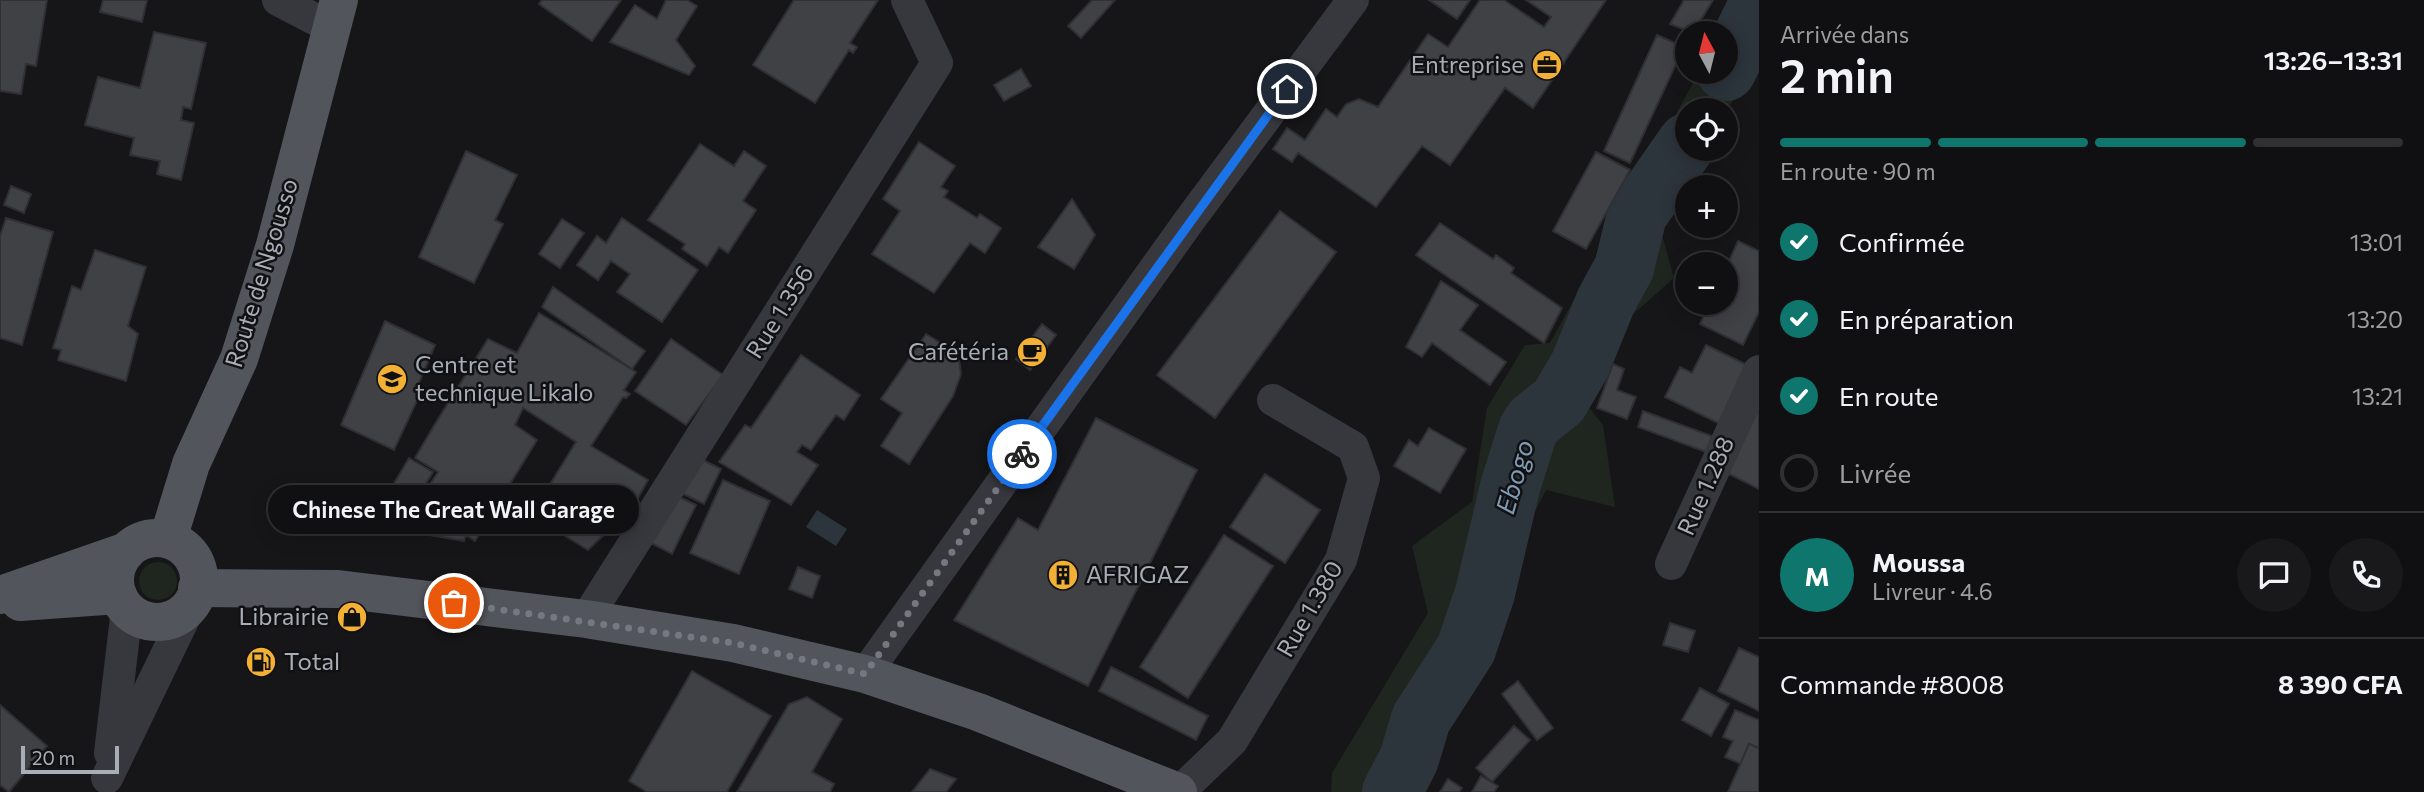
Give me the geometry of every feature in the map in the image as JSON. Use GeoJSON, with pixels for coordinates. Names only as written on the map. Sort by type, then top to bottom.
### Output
{"type":"FeatureCollection","features":[{"type":"Feature","properties":{"kind":"main road","name":"Route de Ngousso"},"geometry":{"type":"LineString","coordinates":[[177,544],[191,464],[239,359],[275,245],[335,13]]}},
{"type":"Feature","properties":{"kind":"main road"},"geometry":{"type":"LineString","coordinates":[[0,594],[127,551],[139,542],[153,538],[338,589],[586,620],[733,643],[865,674],[978,712],[1178,792]]}},
{"type":"Feature","properties":{"kind":"main road"},"geometry":{"type":"LineString","coordinates":[[127,551],[113,580],[122,602],[141,619],[158,622],[175,618],[193,598],[198,566],[177,544]]}},
{"type":"Feature","properties":{"kind":"main road"},"geometry":{"type":"LineString","coordinates":[[193,598],[338,589]]}},
{"type":"Feature","properties":{"kind":"main road"},"geometry":{"type":"LineString","coordinates":[[0,604],[122,602]]}},
{"type":"Feature","properties":{"kind":"street"},"geometry":{"type":"LineString","coordinates":[[278,0],[335,13]]}},
{"type":"Feature","properties":{"kind":"street","name":"Rue 1.356"},"geometry":{"type":"LineString","coordinates":[[586,620],[937,63],[907,0]]}},
{"type":"Feature","properties":{"kind":"street"},"geometry":{"type":"LineString","coordinates":[[865,674],[1189,221],[1353,0]]}},
{"type":"Feature","properties":{"kind":"street","name":"Rue 1.288"},"geometry":{"type":"LineString","coordinates":[[1671,564],[1759,371]]}},
{"type":"Feature","properties":{"kind":"street","name":"Rue 1.380"},"geometry":{"type":"LineString","coordinates":[[1178,792],[1232,741],[1341,560],[1364,478],[1353,447],[1273,400]]}},
{"type":"Feature","properties":{"kind":"street"},"geometry":{"type":"LineString","coordinates":[[105,785],[193,598]]}},
{"type":"Feature","properties":{"kind":"street"},"geometry":{"type":"LineString","coordinates":[[105,785],[122,602]]}},
{"type":"Feature","properties":{"kind":"shaded area"},"geometry":{"type":"Polygon","coordinates":[[[1735,0],[1759,0],[1759,54],[1753,71],[1735,98],[1685,98],[1692,84],[1738,84],[1738,21],[1729,21],[1734,13],[1735,0]]]}},
{"type":"Feature","properties":{"kind":"shaded area"},"geometry":{"type":"Polygon","coordinates":[[[1675,116],[1675,161],[1692,161],[1682,175],[1675,175],[1675,185],[1656,213],[1674,278],[1605,339],[1587,405],[1603,425],[1615,507],[1546,490],[1455,670],[1419,771],[1381,792],[1331,792],[1332,773],[1428,613],[1412,546],[1472,502],[1487,408],[1525,345],[1550,343],[1675,116]]]}},
{"type":"Feature","properties":{"kind":"shaded area"},"geometry":{"type":"Polygon","coordinates":[[[817,510],[847,529],[836,546],[806,527],[817,510]]]}},
{"type":"Feature","properties":{"kind":"shaded area"},"geometry":{"type":"Polygon","coordinates":[[[158,562],[171,568],[177,581],[171,594],[158,600],[145,594],[139,581],[145,568],[158,562]]]}},
{"type":"Feature","properties":{"kind":"building"},"geometry":{"type":"Polygon","coordinates":[[[0,0],[47,0],[36,66],[26,64],[21,94],[0,91],[0,0]]]}},
{"type":"Feature","properties":{"kind":"building"},"geometry":{"type":"Polygon","coordinates":[[[103,0],[147,0],[142,22],[100,12],[103,0]]]}},
{"type":"Feature","properties":{"kind":"building"},"geometry":{"type":"Polygon","coordinates":[[[542,0],[621,0],[592,41],[539,4],[542,0]]]}},
{"type":"Feature","properties":{"kind":"building"},"geometry":{"type":"Polygon","coordinates":[[[666,0],[687,0],[697,6],[676,40],[695,66],[689,75],[610,42],[635,5],[657,19],[666,0]]]}},
{"type":"Feature","properties":{"kind":"building"},"geometry":{"type":"Polygon","coordinates":[[[794,0],[878,0],[850,43],[857,47],[853,53],[849,50],[815,103],[753,65],[794,0]]]}},
{"type":"Feature","properties":{"kind":"building"},"geometry":{"type":"Polygon","coordinates":[[[1092,0],[1115,0],[1081,38],[1068,26],[1092,0]]]}},
{"type":"Feature","properties":{"kind":"building"},"geometry":{"type":"Polygon","coordinates":[[[1429,0],[1470,0],[1457,19],[1429,0]]]}},
{"type":"Feature","properties":{"kind":"building"},"geometry":{"type":"Polygon","coordinates":[[[1480,0],[1504,0],[1544,27],[1551,17],[1526,0],[1606,0],[1533,108],[1505,88],[1450,165],[1422,146],[1376,207],[1298,153],[1292,162],[1273,149],[1287,128],[1305,140],[1326,109],[1337,117],[1346,104],[1359,99],[1378,107],[1428,34],[1448,47],[1480,0]]]}},
{"type":"Feature","properties":{"kind":"building"},"geometry":{"type":"Polygon","coordinates":[[[1684,0],[1713,0],[1700,21],[1675,21],[1675,26],[1670,24],[1684,0]]]}},
{"type":"Feature","properties":{"kind":"building"},"geometry":{"type":"Polygon","coordinates":[[[154,32],[206,43],[191,109],[183,107],[181,120],[194,123],[181,180],[157,174],[160,161],[130,155],[134,138],[85,125],[98,77],[140,88],[154,32]]]}},
{"type":"Feature","properties":{"kind":"building"},"geometry":{"type":"Polygon","coordinates":[[[1657,35],[1675,43],[1675,66],[1630,163],[1604,151],[1657,35]]]}},
{"type":"Feature","properties":{"kind":"building"},"geometry":{"type":"Polygon","coordinates":[[[1021,69],[1031,86],[1004,101],[994,85],[1021,69]]]}},
{"type":"Feature","properties":{"kind":"building"},"geometry":{"type":"Polygon","coordinates":[[[919,142],[955,166],[941,187],[948,191],[944,197],[977,218],[980,214],[1001,228],[985,253],[970,243],[934,293],[872,254],[900,211],[883,199],[919,142]]]}},
{"type":"Feature","properties":{"kind":"building"},"geometry":{"type":"Polygon","coordinates":[[[700,144],[734,166],[744,151],[766,166],[743,201],[756,210],[728,253],[719,247],[707,266],[682,249],[685,244],[648,220],[700,144]]]}},
{"type":"Feature","properties":{"kind":"building"},"geometry":{"type":"Polygon","coordinates":[[[466,151],[517,175],[495,220],[503,224],[474,283],[419,257],[466,151]]]}},
{"type":"Feature","properties":{"kind":"building"},"geometry":{"type":"Polygon","coordinates":[[[1596,152],[1630,170],[1586,249],[1553,231],[1596,152]]]}},
{"type":"Feature","properties":{"kind":"building"},"geometry":{"type":"Polygon","coordinates":[[[11,186],[31,194],[24,213],[4,205],[11,186]]]}},
{"type":"Feature","properties":{"kind":"building"},"geometry":{"type":"Polygon","coordinates":[[[1072,199],[1095,235],[1074,269],[1038,247],[1072,199]]]}},
{"type":"Feature","properties":{"kind":"building"},"geometry":{"type":"Polygon","coordinates":[[[1280,211],[1336,252],[1215,418],[1157,375],[1280,211]]]}},
{"type":"Feature","properties":{"kind":"building"},"geometry":{"type":"Polygon","coordinates":[[[6,218],[53,232],[22,345],[0,338],[0,236],[6,218]]]}},
{"type":"Feature","properties":{"kind":"building"},"geometry":{"type":"Polygon","coordinates":[[[622,218],[698,270],[662,322],[617,292],[630,274],[611,261],[598,280],[577,265],[597,236],[606,243],[622,218]]]}},
{"type":"Feature","properties":{"kind":"building"},"geometry":{"type":"Polygon","coordinates":[[[562,219],[584,233],[560,268],[539,254],[562,219]]]}},
{"type":"Feature","properties":{"kind":"building"},"geometry":{"type":"Polygon","coordinates":[[[1440,223],[1493,259],[1496,255],[1514,268],[1511,273],[1562,308],[1544,343],[1416,255],[1440,223]]]}},
{"type":"Feature","properties":{"kind":"building"},"geometry":{"type":"Polygon","coordinates":[[[1738,241],[1759,251],[1759,312],[1743,345],[1700,324],[1704,315],[1738,315],[1738,252],[1733,252],[1738,241]]]}},
{"type":"Feature","properties":{"kind":"building"},"geometry":{"type":"Polygon","coordinates":[[[95,250],[146,267],[128,326],[138,334],[126,381],[58,360],[61,350],[53,348],[72,286],[81,290],[95,250]]]}},
{"type":"Feature","properties":{"kind":"building"},"geometry":{"type":"Polygon","coordinates":[[[1441,281],[1478,305],[1460,330],[1506,362],[1490,385],[1432,343],[1422,357],[1406,347],[1441,281]]]}},
{"type":"Feature","properties":{"kind":"building"},"geometry":{"type":"Polygon","coordinates":[[[553,287],[645,351],[632,369],[542,307],[553,287]]]}},
{"type":"Feature","properties":{"kind":"building"},"geometry":{"type":"Polygon","coordinates":[[[539,313],[636,372],[624,390],[630,394],[626,398],[623,397],[591,446],[648,480],[633,507],[588,550],[531,515],[576,442],[523,408],[515,425],[537,440],[475,541],[466,535],[464,541],[407,531],[422,509],[416,505],[438,472],[415,458],[435,424],[488,339],[517,353],[539,313]]]}},
{"type":"Feature","properties":{"kind":"building","name":"Centre et technique Likalo"},"geometry":{"type":"Polygon","coordinates":[[[385,321],[435,345],[416,390],[421,392],[394,450],[341,425],[385,321]]]}},
{"type":"Feature","properties":{"kind":"building"},"geometry":{"type":"Polygon","coordinates":[[[1042,324],[1056,335],[1030,370],[1016,359],[1042,324]]]}},
{"type":"Feature","properties":{"kind":"building"},"geometry":{"type":"Polygon","coordinates":[[[926,334],[952,350],[959,360],[961,374],[953,396],[909,464],[881,446],[902,413],[881,399],[926,334]]]}},
{"type":"Feature","properties":{"kind":"building"},"geometry":{"type":"Polygon","coordinates":[[[671,339],[723,375],[686,425],[635,391],[671,339]]]}},
{"type":"Feature","properties":{"kind":"building"},"geometry":{"type":"Polygon","coordinates":[[[1706,345],[1751,367],[1722,425],[1665,397],[1680,367],[1692,373],[1706,345]]]}},
{"type":"Feature","properties":{"kind":"building"},"geometry":{"type":"Polygon","coordinates":[[[801,355],[860,395],[844,420],[836,415],[811,450],[802,445],[797,452],[818,465],[791,505],[719,462],[745,425],[751,428],[801,355]]]}},
{"type":"Feature","properties":{"kind":"building"},"geometry":{"type":"Polygon","coordinates":[[[1613,364],[1624,369],[1617,390],[1636,397],[1627,419],[1597,408],[1613,364]]]}},
{"type":"Feature","properties":{"kind":"building"},"geometry":{"type":"Polygon","coordinates":[[[1759,408],[1759,489],[1727,473],[1759,408]]]}},
{"type":"Feature","properties":{"kind":"building"},"geometry":{"type":"Polygon","coordinates":[[[1643,411],[1712,436],[1706,452],[1638,427],[1643,411]]]}},
{"type":"Feature","properties":{"kind":"building","name":"AFRIGAZ"},"geometry":{"type":"Polygon","coordinates":[[[1096,418],[1197,470],[1088,686],[954,620],[1018,518],[1038,530],[1096,418]]]}},
{"type":"Feature","properties":{"kind":"building"},"geometry":{"type":"Polygon","coordinates":[[[1429,428],[1466,449],[1440,493],[1394,466],[1409,440],[1418,446],[1429,428]]]}},
{"type":"Feature","properties":{"kind":"building"},"geometry":{"type":"Polygon","coordinates":[[[695,456],[721,469],[704,504],[677,491],[695,456]]]}},
{"type":"Feature","properties":{"kind":"building"},"geometry":{"type":"Polygon","coordinates":[[[409,458],[433,472],[396,533],[373,519],[409,458]]]}},
{"type":"Feature","properties":{"kind":"building"},"geometry":{"type":"Polygon","coordinates":[[[1265,474],[1320,510],[1285,563],[1230,527],[1265,474]]]}},
{"type":"Feature","properties":{"kind":"building"},"geometry":{"type":"Polygon","coordinates":[[[723,480],[770,501],[739,574],[690,553],[723,480]]]}},
{"type":"Feature","properties":{"kind":"building"},"geometry":{"type":"Polygon","coordinates":[[[673,494],[696,505],[672,554],[649,542],[673,494]]]}},
{"type":"Feature","properties":{"kind":"building"},"geometry":{"type":"Polygon","coordinates":[[[1224,535],[1273,566],[1188,698],[1140,667],[1224,535]]]}},
{"type":"Feature","properties":{"kind":"building"},"geometry":{"type":"Polygon","coordinates":[[[798,567],[820,576],[812,598],[789,589],[798,567]]]}},
{"type":"Feature","properties":{"kind":"building"},"geometry":{"type":"Polygon","coordinates":[[[1670,623],[1695,631],[1688,652],[1663,645],[1670,623]]]}},
{"type":"Feature","properties":{"kind":"building"},"geometry":{"type":"Polygon","coordinates":[[[1739,648],[1759,657],[1759,711],[1718,691],[1739,648]]]}},
{"type":"Feature","properties":{"kind":"building"},"geometry":{"type":"Polygon","coordinates":[[[1111,667],[1208,716],[1196,740],[1099,691],[1111,667]]]}},
{"type":"Feature","properties":{"kind":"building"},"geometry":{"type":"Polygon","coordinates":[[[692,671],[771,716],[727,792],[647,792],[629,781],[692,671]]]}},
{"type":"Feature","properties":{"kind":"building"},"geometry":{"type":"Polygon","coordinates":[[[1518,681],[1553,728],[1537,740],[1502,694],[1518,681]]]}},
{"type":"Feature","properties":{"kind":"building"},"geometry":{"type":"Polygon","coordinates":[[[1700,688],[1729,704],[1711,736],[1682,720],[1700,688]]]}},
{"type":"Feature","properties":{"kind":"building"},"geometry":{"type":"Polygon","coordinates":[[[807,697],[842,719],[812,772],[834,784],[830,792],[737,792],[789,704],[807,697]]]}},
{"type":"Feature","properties":{"kind":"building"},"geometry":{"type":"Polygon","coordinates":[[[0,705],[47,746],[9,792],[0,785],[0,705]]]}},
{"type":"Feature","properties":{"kind":"building"},"geometry":{"type":"Polygon","coordinates":[[[1735,710],[1759,720],[1759,748],[1749,744],[1741,764],[1725,757],[1733,741],[1723,737],[1735,710]]]}},
{"type":"Feature","properties":{"kind":"building"},"geometry":{"type":"Polygon","coordinates":[[[1514,726],[1530,740],[1492,782],[1476,768],[1514,726]]]}},
{"type":"Feature","properties":{"kind":"building"},"geometry":{"type":"Polygon","coordinates":[[[1749,744],[1759,748],[1759,792],[1728,792],[1749,744]]]}},
{"type":"Feature","properties":{"kind":"building"},"geometry":{"type":"Polygon","coordinates":[[[930,769],[956,779],[946,792],[912,792],[930,769]]]}},
{"type":"Feature","properties":{"kind":"building"},"geometry":{"type":"Polygon","coordinates":[[[1481,776],[1498,786],[1494,792],[1472,792],[1481,776]]]}},
{"type":"Feature","properties":{"kind":"building"},"geometry":{"type":"Polygon","coordinates":[[[1448,779],[1462,788],[1459,792],[1440,792],[1448,779]]]}},
{"type":"Feature","properties":{"kind":"waterway","name":"Ebogo"},"geometry":{"type":"LineString","coordinates":[[1738,47],[1759,4]]}},
{"type":"Feature","properties":{"kind":"waterway","name":"Ebogo"},"geometry":{"type":"LineString","coordinates":[[1392,792],[1409,759],[1421,719],[1466,649],[1485,593],[1510,487],[1528,430],[1534,421],[1559,401],[1580,365],[1606,301],[1624,268],[1637,215],[1675,160]]}},
{"type":"Feature","properties":{"kind":"way so far"},"geometry":{"type":"LineString","coordinates":[[454,603],[733,643],[865,674],[1022,454]]}},
{"type":"Feature","properties":{"kind":"place","name":"Entreprise"},"geometry":{"type":"Point","coordinates":[1547,65]}},
{"type":"Feature","properties":{"kind":"place","name":"Cafétéria"},"geometry":{"type":"Point","coordinates":[1032,352]}},
{"type":"Feature","properties":{"kind":"place","name":"Centre et technique Likalo"},"geometry":{"type":"Point","coordinates":[392,379]}},
{"type":"Feature","properties":{"kind":"place","name":"AFRIGAZ"},"geometry":{"type":"Point","coordinates":[1063,575]}},
{"type":"Feature","properties":{"kind":"place","name":"Chinese The Great Wall Garage"},"geometry":{"type":"Point","coordinates":[454,603]}},
{"type":"Feature","properties":{"kind":"place","name":"Librairie"},"geometry":{"type":"Point","coordinates":[352,617]}},
{"type":"Feature","properties":{"kind":"place","name":"Total"},"geometry":{"type":"Point","coordinates":[261,662]}},
{"type":"Feature","properties":{"kind":"route"},"geometry":{"type":"LineString","coordinates":[[1022,454],[1287,89]]}}]}
